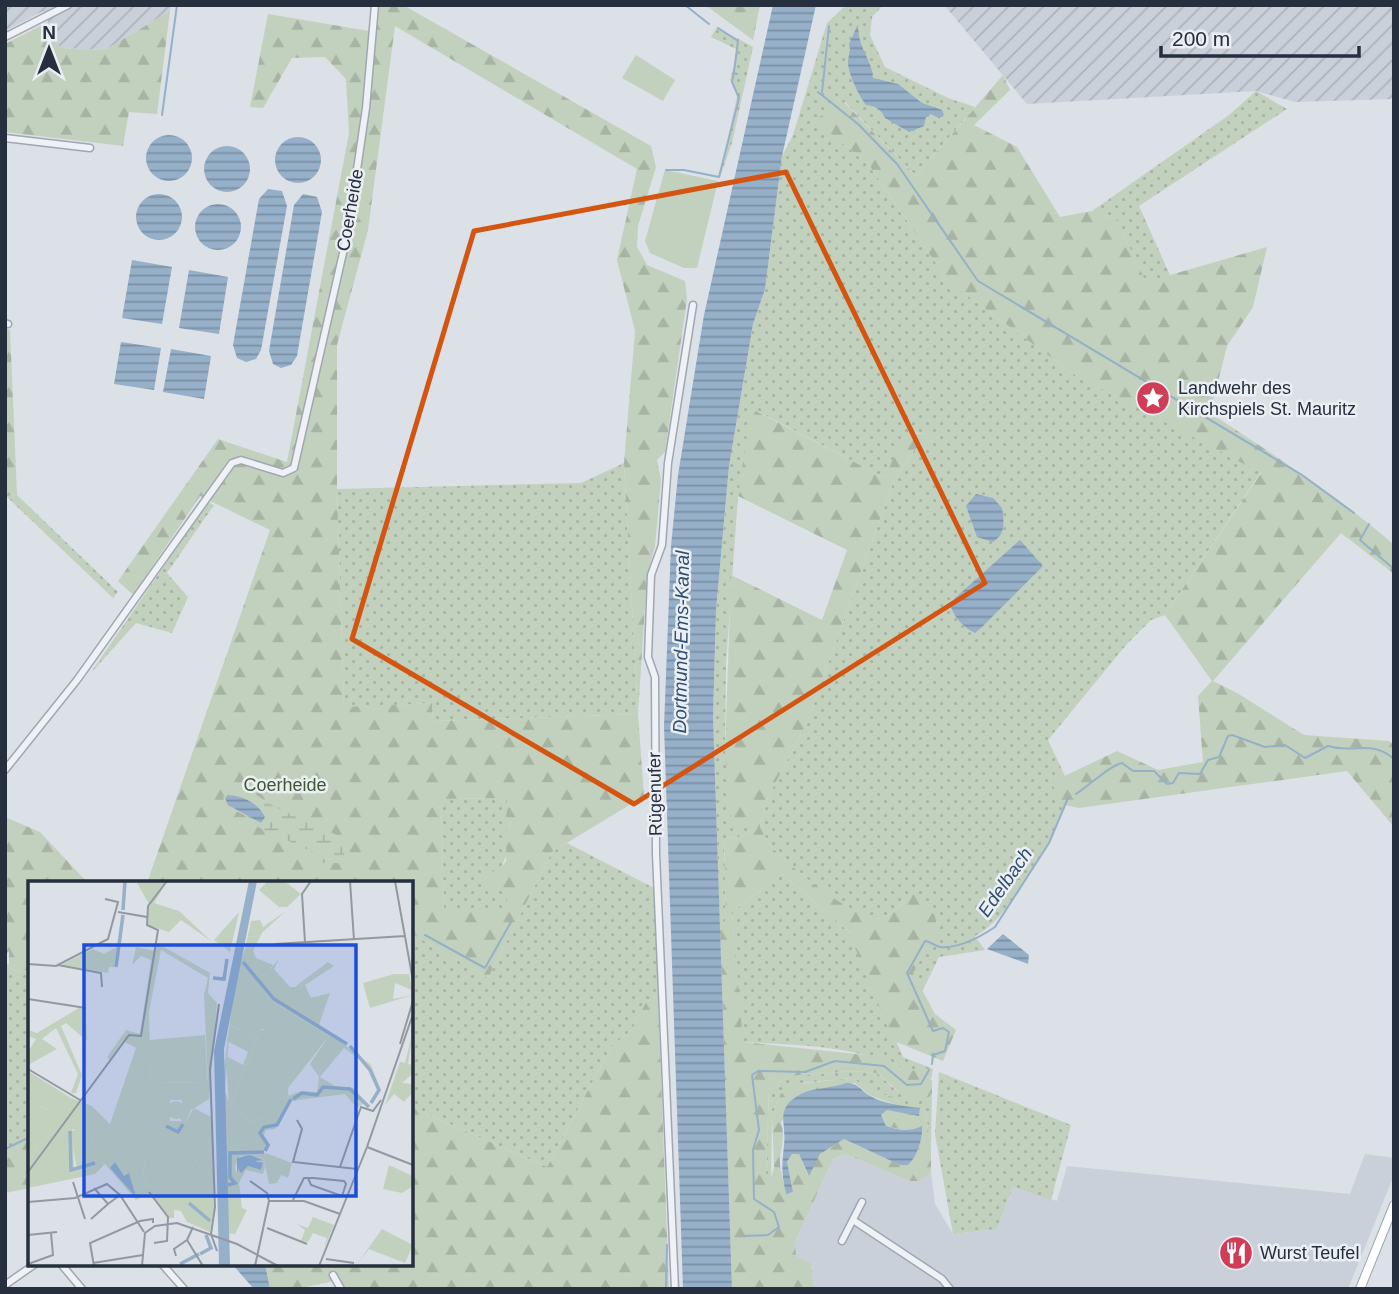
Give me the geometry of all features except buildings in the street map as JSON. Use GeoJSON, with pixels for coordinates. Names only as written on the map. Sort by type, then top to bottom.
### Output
{"type":"FeatureCollection","features":[{"type":"Feature","properties":{"kind":"main road"},"geometry":{"type":"LineString","coordinates":[[1360,1289],[1394,1205]]}},
{"type":"Feature","properties":{"kind":"street"},"geometry":{"type":"LineString","coordinates":[[5,37],[68,5]]}},
{"type":"Feature","properties":{"kind":"street","name":"Coerheide"},"geometry":{"type":"LineString","coordinates":[[5,769],[86,667],[232,463],[241,460],[283,473],[294,468],[348,231],[366,108],[375,5]]}},
{"type":"Feature","properties":{"kind":"street"},"geometry":{"type":"LineString","coordinates":[[5,138],[90,148]]}},
{"type":"Feature","properties":{"kind":"street","name":"Rügenufer"},"geometry":{"type":"LineString","coordinates":[[675,1289],[656,854],[655,677],[649,661],[648,640],[651,575],[662,545],[668,463],[693,306]]}},
{"type":"Feature","properties":{"kind":"street"},"geometry":{"type":"LineString","coordinates":[[842,1241],[862,1202]]}},
{"type":"Feature","properties":{"kind":"street"},"geometry":{"type":"LineString","coordinates":[[853,1220],[942,1279],[950,1289]]}},
{"type":"Feature","properties":{"kind":"street"},"geometry":{"type":"LineString","coordinates":[[5,1285],[32,1266]]}},
{"type":"Feature","properties":{"kind":"street"},"geometry":{"type":"LineString","coordinates":[[63,1266],[82,1289]]}},
{"type":"Feature","properties":{"kind":"street"},"geometry":{"type":"LineString","coordinates":[[164,1266],[184,1289]]}},
{"type":"Feature","properties":{"kind":"street"},"geometry":{"type":"LineString","coordinates":[[333,1275],[341,1289]]}},
{"type":"Feature","properties":{"kind":"highlighted area"},"geometry":{"type":"Polygon","coordinates":[[[786,172],[985,583],[634,804],[352,639],[474,231],[786,172]]]}},
{"type":"Feature","properties":{"kind":"shaded area"},"geometry":{"type":"Polygon","coordinates":[[[7,5],[171,5],[170,11],[105,50],[60,48],[43,11],[5,31],[7,5]]]}},
{"type":"Feature","properties":{"kind":"shaded area"},"geometry":{"type":"Polygon","coordinates":[[[944,5],[1394,5],[1394,99],[1295,102],[1256,91],[1027,104],[944,5]]]}},
{"type":"Feature","properties":{"kind":"shaded area"},"geometry":{"type":"Polygon","coordinates":[[[845,1154],[909,1181],[920,1181],[931,1172],[935,1204],[953,1234],[997,1229],[1013,1187],[1057,1201],[1067,1166],[1350,1194],[1365,1154],[1394,1158],[1394,1175],[1348,1289],[814,1289],[811,1263],[795,1256],[795,1242],[833,1159],[845,1154]]]}},
{"type":"Feature","properties":{"kind":"green space","name":"Coerheide"},"geometry":{"type":"Polygon","coordinates":[[[374,5],[403,5],[651,146],[656,167],[638,226],[637,247],[647,265],[685,281],[687,299],[665,452],[657,460],[661,480],[655,546],[647,576],[638,714],[644,796],[552,852],[488,978],[413,934],[413,881],[148,881],[270,530],[200,496],[133,595],[118,581],[218,439],[287,462],[349,133],[346,79],[325,57],[292,58],[263,108],[250,107],[268,14],[369,31],[374,5]],[[395,26],[368,230],[337,345],[337,489],[344,707],[432,703],[433,721],[638,714],[624,463],[635,331],[617,260],[637,169],[395,26]],[[507,798],[441,799],[444,910],[507,910],[507,890],[482,890],[482,876],[501,868],[506,861],[507,798]]]}},
{"type":"Feature","properties":{"kind":"green space"},"geometry":{"type":"Polygon","coordinates":[[[705,5],[760,5],[753,40],[705,5]]]}},
{"type":"Feature","properties":{"kind":"green space"},"geometry":{"type":"Polygon","coordinates":[[[846,5],[883,5],[872,17],[870,35],[885,67],[948,98],[975,107],[916,176],[845,102],[815,120],[869,165],[948,281],[1072,373],[1261,472],[1165,615],[1151,620],[1126,645],[1048,740],[1065,776],[1052,782],[1066,804],[1051,837],[1028,877],[1002,913],[975,936],[985,950],[939,957],[922,992],[913,973],[915,891],[895,910],[881,918],[856,912],[823,891],[791,865],[770,845],[760,827],[768,797],[806,725],[893,483],[915,449],[940,437],[913,432],[885,478],[757,411],[738,496],[726,664],[725,752],[754,828],[744,836],[724,839],[726,919],[720,930],[713,716],[716,610],[729,466],[753,324],[765,289],[782,156],[793,135],[827,23],[846,5]]]}},
{"type":"Feature","properties":{"kind":"green space"},"geometry":{"type":"Polygon","coordinates":[[[170,11],[157,114],[129,112],[123,146],[5,132],[5,44],[48,22],[60,48],[105,50],[170,11]]]}},
{"type":"Feature","properties":{"kind":"green space"},"geometry":{"type":"Polygon","coordinates":[[[717,27],[753,47],[732,143],[719,180],[738,92],[730,80],[738,50],[711,37],[717,27]]]}},
{"type":"Feature","properties":{"kind":"green space"},"geometry":{"type":"Polygon","coordinates":[[[636,55],[675,80],[663,101],[622,78],[636,55]]]}},
{"type":"Feature","properties":{"kind":"green space"},"geometry":{"type":"Polygon","coordinates":[[[1003,75],[1010,90],[974,125],[1017,147],[1060,217],[1092,211],[1116,219],[1146,282],[1267,247],[1253,307],[1227,346],[1210,413],[1327,492],[1394,545],[1394,574],[1341,533],[1213,681],[1304,735],[1389,741],[1394,745],[1394,827],[1347,771],[1079,808],[1060,804],[1052,782],[1117,751],[1158,770],[1203,762],[1198,696],[1212,681],[1165,615],[1261,473],[1072,373],[948,281],[869,165],[814,120],[844,102],[916,176],[1003,75]]]}},
{"type":"Feature","properties":{"kind":"green space"},"geometry":{"type":"Polygon","coordinates":[[[1256,91],[1287,109],[1139,206],[1170,275],[1146,283],[1116,219],[1092,211],[1229,115],[1256,91]]]}},
{"type":"Feature","properties":{"kind":"green space"},"geometry":{"type":"Polygon","coordinates":[[[665,170],[718,181],[697,268],[684,268],[650,253],[645,241],[665,170]]]}},
{"type":"Feature","properties":{"kind":"green space"},"geometry":{"type":"Polygon","coordinates":[[[5,329],[10,330],[17,495],[6,496],[5,329]]]}},
{"type":"Feature","properties":{"kind":"green space"},"geometry":{"type":"Polygon","coordinates":[[[756,411],[885,478],[898,448],[907,436],[926,434],[940,437],[915,449],[893,483],[806,725],[768,797],[760,827],[770,845],[791,865],[856,911],[881,918],[895,910],[914,891],[935,916],[938,937],[927,948],[913,973],[935,1014],[956,1030],[943,1061],[894,1041],[848,931],[782,874],[732,912],[743,1042],[875,1056],[897,1066],[924,1072],[932,1081],[932,1093],[926,1101],[909,1100],[877,1073],[854,1071],[789,1076],[769,1090],[766,1175],[771,1177],[774,1168],[772,1116],[780,1095],[789,1085],[852,1078],[874,1093],[894,1097],[900,1106],[871,1096],[855,1083],[810,1091],[781,1122],[783,1136],[780,1162],[786,1194],[793,1192],[787,1162],[792,1154],[799,1154],[808,1175],[820,1154],[844,1139],[900,1165],[919,1143],[922,1127],[904,1130],[886,1126],[881,1115],[887,1110],[919,1115],[920,1108],[925,1109],[931,1147],[931,1172],[920,1181],[909,1181],[845,1154],[833,1159],[795,1242],[796,1256],[811,1263],[814,1289],[732,1289],[720,930],[726,919],[724,839],[744,836],[753,829],[739,826],[731,818],[725,752],[731,575],[822,620],[847,550],[738,496],[750,415],[756,411]]]}},
{"type":"Feature","properties":{"kind":"green space"},"geometry":{"type":"Polygon","coordinates":[[[624,463],[638,714],[433,721],[432,703],[344,708],[337,489],[581,483],[624,463]]]}},
{"type":"Feature","properties":{"kind":"green space"},"geometry":{"type":"Polygon","coordinates":[[[17,495],[118,592],[113,598],[6,496],[17,495]]]}},
{"type":"Feature","properties":{"kind":"green space"},"geometry":{"type":"Polygon","coordinates":[[[208,502],[214,505],[167,573],[188,597],[172,633],[136,623],[90,674],[208,502]]]}},
{"type":"Feature","properties":{"kind":"green space"},"geometry":{"type":"Polygon","coordinates":[[[237,789],[255,794],[275,807],[343,838],[345,863],[323,863],[317,854],[258,827],[248,817],[226,806],[223,797],[237,789]]]}},
{"type":"Feature","properties":{"kind":"green space"},"geometry":{"type":"Polygon","coordinates":[[[507,798],[508,851],[501,868],[508,889],[507,911],[444,910],[441,799],[507,798]]]}},
{"type":"Feature","properties":{"kind":"green space"},"geometry":{"type":"Polygon","coordinates":[[[5,817],[40,832],[86,881],[28,881],[28,970],[19,972],[5,966],[5,962],[9,965],[9,951],[5,955],[5,817]]]}},
{"type":"Feature","properties":{"kind":"green space"},"geometry":{"type":"Polygon","coordinates":[[[567,843],[654,888],[658,995],[646,1002],[632,1030],[611,1047],[547,1167],[413,1108],[413,934],[488,978],[552,852],[567,843]]]}},
{"type":"Feature","properties":{"kind":"green space"},"geometry":{"type":"Polygon","coordinates":[[[782,874],[848,931],[903,1057],[933,1069],[931,1079],[919,1072],[841,1050],[742,1042],[732,912],[782,874]]]}},
{"type":"Feature","properties":{"kind":"green space"},"geometry":{"type":"Polygon","coordinates":[[[5,966],[19,972],[28,970],[28,1137],[5,1149],[5,966]]]}},
{"type":"Feature","properties":{"kind":"green space"},"geometry":{"type":"Polygon","coordinates":[[[658,995],[669,1289],[345,1289],[339,1280],[297,1289],[270,1289],[265,1266],[413,1266],[413,1108],[547,1167],[611,1047],[632,1030],[646,1002],[658,995]]]}},
{"type":"Feature","properties":{"kind":"green space"},"geometry":{"type":"Polygon","coordinates":[[[854,1071],[877,1073],[896,1090],[926,1101],[932,1093],[931,1147],[925,1109],[900,1106],[894,1097],[874,1093],[852,1078],[802,1083],[780,1095],[772,1116],[771,1177],[766,1176],[769,1090],[789,1076],[854,1071]]]}},
{"type":"Feature","properties":{"kind":"green space"},"geometry":{"type":"Polygon","coordinates":[[[939,1072],[1071,1125],[1051,1200],[1013,1187],[997,1229],[953,1234],[935,1134],[939,1072]]]}},
{"type":"Feature","properties":{"kind":"green space"},"geometry":{"type":"Polygon","coordinates":[[[28,1137],[28,1188],[5,1193],[5,1149],[28,1137]]]}},
{"type":"Feature","properties":{"kind":"water","name":"Dortmund-Ems-Kanal"},"geometry":{"type":"Polygon","coordinates":[[[773,5],[816,5],[782,156],[765,289],[753,324],[729,466],[716,610],[713,716],[732,1289],[683,1289],[664,726],[671,546],[678,475],[704,315],[773,5]]]}},
{"type":"Feature","properties":{"kind":"water"},"geometry":{"type":"Polygon","coordinates":[[[858,24],[858,32],[873,78],[898,84],[922,103],[942,110],[944,115],[939,118],[931,114],[926,117],[924,126],[909,132],[885,118],[877,108],[866,105],[848,65],[849,44],[858,24]]]}},
{"type":"Feature","properties":{"kind":"water"},"geometry":{"type":"Polygon","coordinates":[[[169,135],[185,142],[192,158],[185,174],[169,181],[153,174],[146,158],[153,142],[169,135]]]}},
{"type":"Feature","properties":{"kind":"water"},"geometry":{"type":"Polygon","coordinates":[[[298,137],[314,144],[321,160],[314,176],[298,183],[282,176],[275,160],[282,144],[298,137]]]}},
{"type":"Feature","properties":{"kind":"water"},"geometry":{"type":"Polygon","coordinates":[[[227,146],[243,153],[250,169],[243,185],[227,192],[211,185],[204,169],[211,153],[227,146]]]}},
{"type":"Feature","properties":{"kind":"water"},"geometry":{"type":"Polygon","coordinates":[[[268,189],[282,191],[287,206],[261,350],[256,359],[246,362],[237,358],[233,345],[259,199],[268,189]]]}},
{"type":"Feature","properties":{"kind":"water"},"geometry":{"type":"Polygon","coordinates":[[[159,194],[175,201],[182,217],[175,233],[159,240],[143,233],[136,217],[143,201],[159,194]]]}},
{"type":"Feature","properties":{"kind":"water"},"geometry":{"type":"Polygon","coordinates":[[[303,194],[317,197],[322,212],[297,356],[291,365],[281,368],[273,364],[269,351],[294,205],[303,194]]]}},
{"type":"Feature","properties":{"kind":"water"},"geometry":{"type":"Polygon","coordinates":[[[218,204],[234,211],[241,227],[234,243],[218,250],[202,243],[195,227],[202,211],[218,204]]]}},
{"type":"Feature","properties":{"kind":"water"},"geometry":{"type":"Polygon","coordinates":[[[132,260],[172,267],[162,324],[122,318],[132,260]]]}},
{"type":"Feature","properties":{"kind":"water"},"geometry":{"type":"Polygon","coordinates":[[[189,270],[228,277],[219,334],[179,328],[189,270]]]}},
{"type":"Feature","properties":{"kind":"water"},"geometry":{"type":"Polygon","coordinates":[[[121,342],[161,348],[154,390],[114,384],[121,342]]]}},
{"type":"Feature","properties":{"kind":"water"},"geometry":{"type":"Polygon","coordinates":[[[171,349],[211,356],[204,399],[163,392],[171,349]]]}},
{"type":"Feature","properties":{"kind":"water"},"geometry":{"type":"Polygon","coordinates":[[[976,494],[993,498],[1002,508],[1002,531],[993,542],[977,537],[966,506],[976,494]]]}},
{"type":"Feature","properties":{"kind":"water"},"geometry":{"type":"Polygon","coordinates":[[[1020,540],[1043,566],[975,633],[955,615],[951,607],[955,598],[1020,540]]]}},
{"type":"Feature","properties":{"kind":"water"},"geometry":{"type":"Polygon","coordinates":[[[228,795],[254,804],[265,817],[261,823],[228,805],[225,798],[228,795]]]}},
{"type":"Feature","properties":{"kind":"water"},"geometry":{"type":"Polygon","coordinates":[[[1003,934],[1029,955],[1028,964],[987,949],[1003,934]]]}},
{"type":"Feature","properties":{"kind":"water"},"geometry":{"type":"Polygon","coordinates":[[[846,1083],[857,1086],[881,1101],[920,1108],[919,1116],[887,1110],[881,1115],[886,1126],[908,1130],[922,1126],[917,1152],[908,1165],[900,1165],[844,1139],[820,1154],[809,1176],[799,1154],[792,1154],[787,1162],[793,1192],[786,1194],[782,1169],[783,1116],[788,1104],[803,1093],[846,1083]]]}},
{"type":"Feature","properties":{"kind":"water"},"geometry":{"type":"Polygon","coordinates":[[[234,1266],[265,1266],[270,1289],[254,1289],[234,1266]]]}},
{"type":"Feature","properties":{"kind":"waterway"},"geometry":{"type":"LineString","coordinates":[[162,115],[177,5]]}},
{"type":"Feature","properties":{"kind":"waterway"},"geometry":{"type":"LineString","coordinates":[[685,5],[709,24]]}},
{"type":"Feature","properties":{"kind":"waterway"},"geometry":{"type":"LineString","coordinates":[[822,92],[829,26]]}},
{"type":"Feature","properties":{"kind":"waterway"},"geometry":{"type":"LineString","coordinates":[[718,28],[738,41],[734,72]]}},
{"type":"Feature","properties":{"kind":"waterway"},"geometry":{"type":"LineString","coordinates":[[666,170],[684,170],[719,177],[739,98],[732,82],[734,73],[737,74]]}},
{"type":"Feature","properties":{"kind":"waterway"},"geometry":{"type":"LineString","coordinates":[[818,92],[858,124],[897,164],[978,281],[1302,475],[1354,513]]}},
{"type":"Feature","properties":{"kind":"waterway"},"geometry":{"type":"LineString","coordinates":[[1369,524],[1360,540],[1394,569]]}},
{"type":"Feature","properties":{"kind":"waterway","name":"Edelbach"},"geometry":{"type":"LineString","coordinates":[[1076,794],[1122,763],[1133,771],[1154,771],[1167,784],[1173,783],[1179,773],[1200,774],[1208,760],[1219,757],[1228,736],[1232,735],[1265,747],[1285,745],[1305,758],[1328,746],[1370,748],[1386,753],[1394,759]]}},
{"type":"Feature","properties":{"kind":"waterway","name":"Edelbach"},"geometry":{"type":"LineString","coordinates":[[932,1064],[933,1055],[945,1051],[949,1032],[943,1028],[933,1031],[907,973],[925,941],[940,947],[954,946],[995,927],[1049,843],[1068,798]]}},
{"type":"Feature","properties":{"kind":"waterway"},"geometry":{"type":"LineString","coordinates":[[425,935],[485,968],[511,922]]}},
{"type":"Feature","properties":{"kind":"waterway","name":"Edelbach"},"geometry":{"type":"LineString","coordinates":[[744,1236],[768,1235],[779,1227],[774,1212],[754,1199],[753,1150],[759,1130],[752,1075],[758,1071],[805,1072],[835,1061],[884,1066],[907,1085],[921,1084],[929,1070]]}},
{"type":"Feature","properties":{"kind":"waterway"},"geometry":{"type":"LineString","coordinates":[[5,1149],[28,1138]]}},
{"type":"Feature","properties":{"kind":"waterway","name":"Edelbach"},"geometry":{"type":"LineString","coordinates":[[666,1289],[667,1245]]}},
{"type":"Feature","properties":{"kind":"place","name":"Landwehr des Kirchspiels St. Mauritz"},"geometry":{"type":"Point","coordinates":[1153,398]}},
{"type":"Feature","properties":{"kind":"place","name":"Wurst Teufel"},"geometry":{"type":"Point","coordinates":[1236,1253]}}]}
